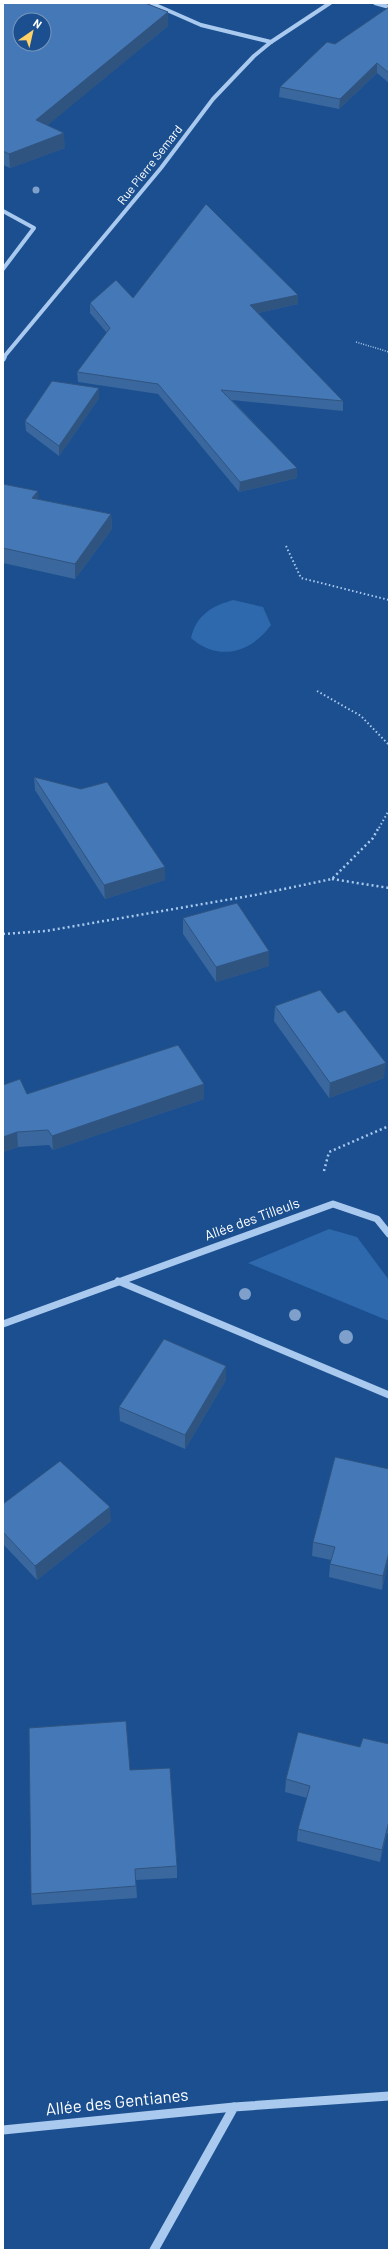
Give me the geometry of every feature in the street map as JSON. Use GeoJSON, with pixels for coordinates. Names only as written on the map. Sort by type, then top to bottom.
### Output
{"type":"FeatureCollection","features":[{"type":"Feature","properties":{"kind":"street"},"geometry":{"type":"LineString","coordinates":[[150,3],[201,25],[271,42]]}},
{"type":"Feature","properties":{"kind":"street","name":"Rue Pierre Semard"},"geometry":{"type":"LineString","coordinates":[[3,359],[161,168],[213,99],[254,56],[271,42],[330,3]]}},
{"type":"Feature","properties":{"kind":"street"},"geometry":{"type":"LineString","coordinates":[[375,3],[389,7]]}},
{"type":"Feature","properties":{"kind":"street"},"geometry":{"type":"LineString","coordinates":[[3,211],[34,228],[3,269]]}},
{"type":"Feature","properties":{"kind":"street","name":"Allée des Tilleuls"},"geometry":{"type":"LineString","coordinates":[[3,1324],[333,1204],[377,1219],[389,1234]]}},
{"type":"Feature","properties":{"kind":"street"},"geometry":{"type":"LineString","coordinates":[[118,1281],[389,1395]]}},
{"type":"Feature","properties":{"kind":"street","name":"Allée des Gentianes"},"geometry":{"type":"LineString","coordinates":[[3,2130],[234,2107],[389,2096]]}},
{"type":"Feature","properties":{"kind":"street"},"geometry":{"type":"LineString","coordinates":[[154,2250],[234,2107]]}},
{"type":"Feature","properties":{"kind":"path"},"geometry":{"type":"LineString","coordinates":[[356,342],[389,352]]}},
{"type":"Feature","properties":{"kind":"path"},"geometry":{"type":"LineString","coordinates":[[286,546],[301,578],[389,600]]}},
{"type":"Feature","properties":{"kind":"path"},"geometry":{"type":"LineString","coordinates":[[317,691],[361,716],[389,745]]}},
{"type":"Feature","properties":{"kind":"path"},"geometry":{"type":"LineString","coordinates":[[332,879],[373,838],[389,810]]}},
{"type":"Feature","properties":{"kind":"path"},"geometry":{"type":"LineString","coordinates":[[3,934],[46,931],[255,896],[332,879],[389,888]]}},
{"type":"Feature","properties":{"kind":"path"},"geometry":{"type":"LineString","coordinates":[[316,1210],[329,1152],[389,1126]]}},
{"type":"Feature","properties":{"kind":"shaded area"},"geometry":{"type":"Polygon","coordinates":[[[233,600],[263,607],[271,625],[263,635],[244,648],[223,652],[212,650],[191,638],[193,630],[201,617],[218,605],[233,600]]]}},
{"type":"Feature","properties":{"kind":"shaded area"},"geometry":{"type":"Polygon","coordinates":[[[329,1229],[357,1237],[389,1280],[389,1321],[248,1263],[329,1229]]]}},
{"type":"Feature","properties":{"kind":"building"},"geometry":{"type":"Polygon","coordinates":[[[3,3],[145,3],[168,12],[36,120],[64,133],[9,154],[3,151],[3,3]]]}},
{"type":"Feature","properties":{"kind":"building"},"geometry":{"type":"Polygon","coordinates":[[[389,7],[389,73],[377,63],[340,99],[280,87],[327,42],[335,44],[389,7]]]}},
{"type":"Feature","properties":{"kind":"building"},"geometry":{"type":"Polygon","coordinates":[[[206,204],[298,295],[250,305],[343,401],[221,390],[297,468],[240,482],[158,384],[77,372],[110,328],[90,303],[116,280],[133,298],[206,204]]]}},
{"type":"Feature","properties":{"kind":"building"},"geometry":{"type":"Polygon","coordinates":[[[52,381],[99,388],[59,446],[25,421],[52,381]]]}},
{"type":"Feature","properties":{"kind":"building"},"geometry":{"type":"Polygon","coordinates":[[[3,484],[38,491],[32,498],[111,514],[75,564],[3,548],[3,484]]]}},
{"type":"Feature","properties":{"kind":"building"},"geometry":{"type":"Polygon","coordinates":[[[34,777],[81,789],[107,782],[165,867],[104,885],[34,777]]]}},
{"type":"Feature","properties":{"kind":"building"},"geometry":{"type":"Polygon","coordinates":[[[237,903],[269,951],[216,967],[183,918],[237,903]]]}},
{"type":"Feature","properties":{"kind":"building"},"geometry":{"type":"Polygon","coordinates":[[[320,990],[338,1013],[345,1010],[386,1063],[330,1083],[275,1006],[320,990]]]}},
{"type":"Feature","properties":{"kind":"building"},"geometry":{"type":"Polygon","coordinates":[[[178,1045],[204,1084],[52,1136],[48,1130],[17,1132],[3,1137],[3,1085],[20,1079],[27,1094],[178,1045]]]}},
{"type":"Feature","properties":{"kind":"building"},"geometry":{"type":"Polygon","coordinates":[[[164,1339],[226,1366],[185,1435],[119,1407],[164,1339]]]}},
{"type":"Feature","properties":{"kind":"building"},"geometry":{"type":"Polygon","coordinates":[[[335,1457],[389,1469],[389,1552],[383,1576],[330,1564],[335,1547],[313,1542],[335,1457]]]}},
{"type":"Feature","properties":{"kind":"building"},"geometry":{"type":"Polygon","coordinates":[[[60,1461],[110,1507],[35,1566],[3,1532],[3,1504],[60,1461]]]}},
{"type":"Feature","properties":{"kind":"building"},"geometry":{"type":"Polygon","coordinates":[[[126,1721],[130,1770],[170,1768],[177,1866],[135,1869],[136,1886],[31,1894],[29,1728],[126,1721]]]}},
{"type":"Feature","properties":{"kind":"building"},"geometry":{"type":"Polygon","coordinates":[[[298,1732],[360,1747],[363,1738],[389,1744],[389,1821],[382,1850],[298,1829],[310,1786],[286,1779],[298,1732]]]}}]}
